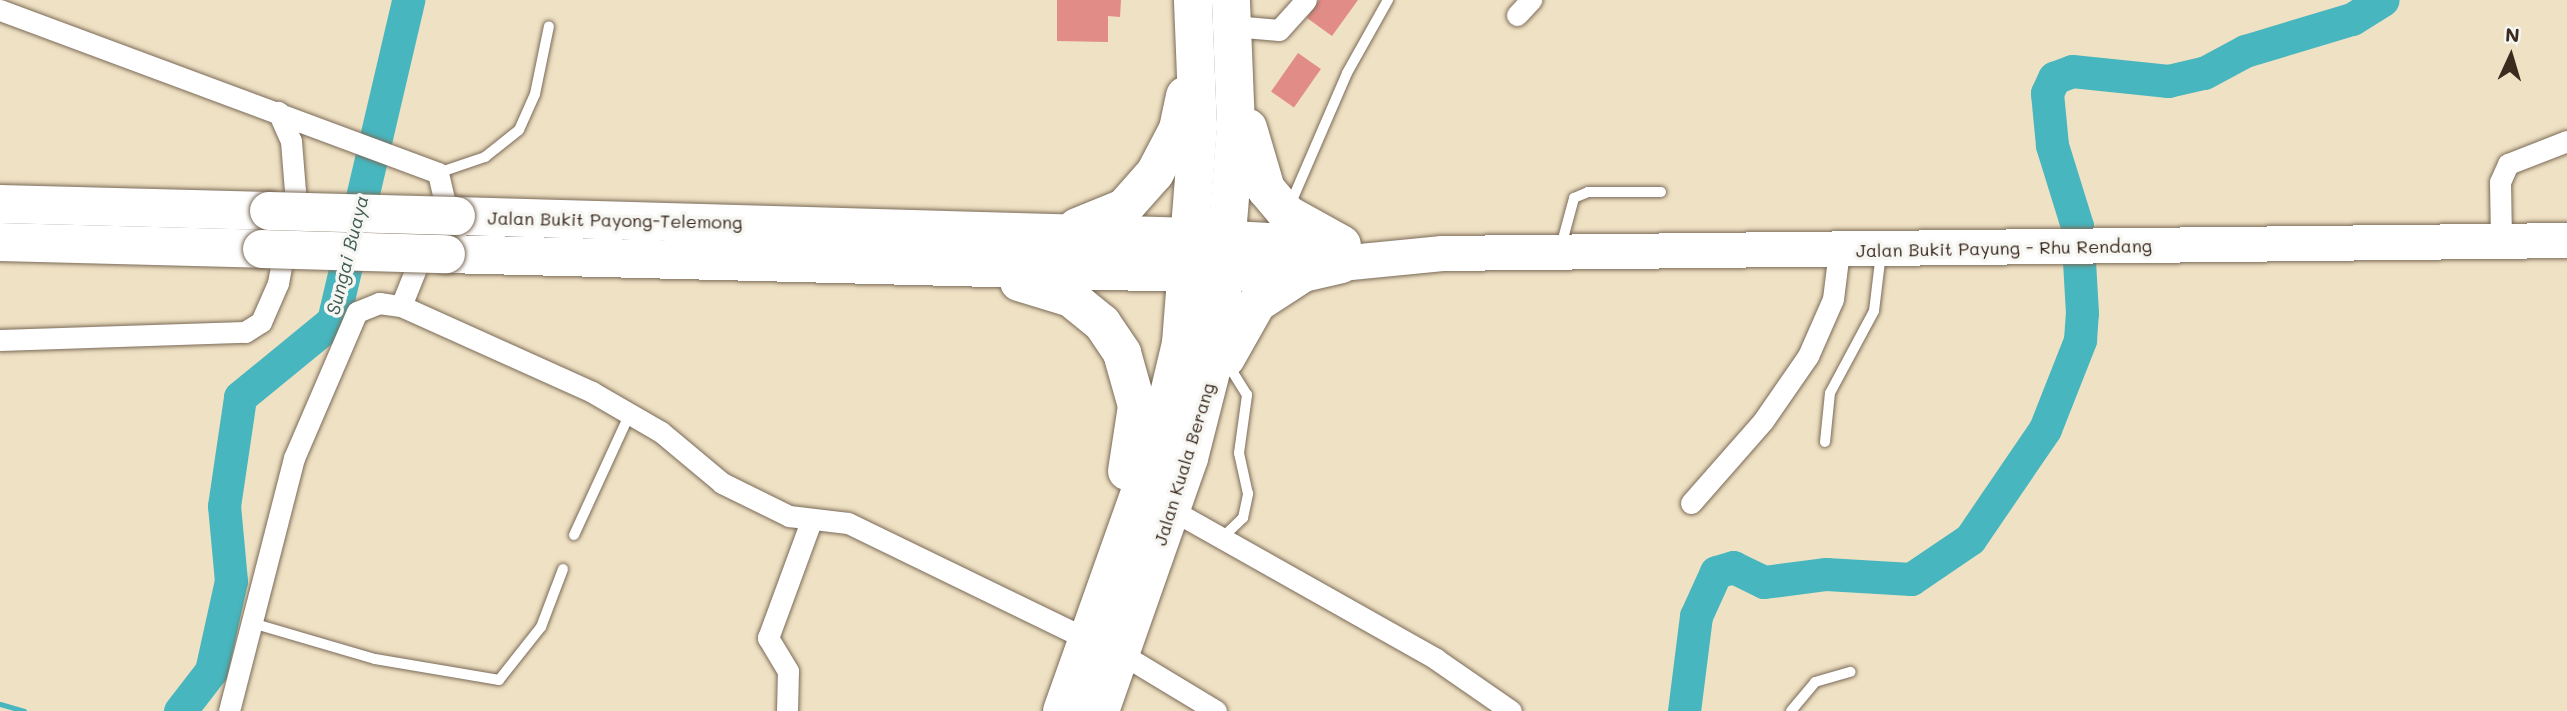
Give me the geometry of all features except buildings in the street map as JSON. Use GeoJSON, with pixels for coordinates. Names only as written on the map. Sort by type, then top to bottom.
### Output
{"type":"FeatureCollection","features":[{"type":"Feature","properties":{"kind":"highway"},"geometry":{"type":"LineString","coordinates":[[1203,414],[1226,358],[1256,303],[1303,273],[1341,254],[1287,214],[1252,159],[1232,13]]}},
{"type":"Feature","properties":{"kind":"highway","name":"Jalan Kuala Berang"},"geometry":{"type":"LineString","coordinates":[[1062,711],[1104,646],[1172,510],[1203,414],[1229,256],[1232,13]]}},
{"type":"Feature","properties":{"kind":"highway"},"geometry":{"type":"LineString","coordinates":[[1055,232],[1100,223],[1124,208],[1156,173],[1178,130],[1194,14]]}},
{"type":"Feature","properties":{"kind":"highway","name":"Jalan Kuala Berang"},"geometry":{"type":"LineString","coordinates":[[1100,711],[1104,597],[1157,444],[1192,255],[1194,14]]}},
{"type":"Feature","properties":{"kind":"highway","name":"Jalan Bukit Payong-Telemong"},"geometry":{"type":"LineString","coordinates":[[0,204],[1055,232],[1192,255]]}},
{"type":"Feature","properties":{"kind":"highway","name":"Jalan Bukit Payong-Telemong"},"geometry":{"type":"LineString","coordinates":[[0,242],[840,264],[1229,256]]}},
{"type":"Feature","properties":{"kind":"highway"},"geometry":{"type":"LineString","coordinates":[[840,264],[1051,288],[1102,323],[1122,353],[1137,406],[1104,597]]}},
{"type":"Feature","properties":{"kind":"main road","name":"Jalan Bukit Payung - Rhu Rendang"},"geometry":{"type":"LineString","coordinates":[[1229,256],[1839,251],[2567,240]]}},
{"type":"Feature","properties":{"kind":"street"},"geometry":{"type":"LineString","coordinates":[[1232,13],[1279,30],[1306,0]]}},
{"type":"Feature","properties":{"kind":"street"},"geometry":{"type":"LineString","coordinates":[[0,9],[403,156],[438,173],[444,199],[401,306]]}},
{"type":"Feature","properties":{"kind":"street"},"geometry":{"type":"LineString","coordinates":[[0,340],[245,332],[261,322],[278,283],[295,191],[291,141],[278,112]]}},
{"type":"Feature","properties":{"kind":"street"},"geometry":{"type":"LineString","coordinates":[[2501,239],[2500,182],[2508,164],[2567,142]]}},
{"type":"Feature","properties":{"kind":"street"},"geometry":{"type":"LineString","coordinates":[[1690,503],[1763,421],[1808,356],[1833,299],[1839,251]]}},
{"type":"Feature","properties":{"kind":"street"},"geometry":{"type":"LineString","coordinates":[[229,711],[294,458],[333,361],[357,312],[379,303],[401,306],[630,413],[722,483],[811,522],[849,523],[1104,646],[1216,711]]}},
{"type":"Feature","properties":{"kind":"street"},"geometry":{"type":"LineString","coordinates":[[1172,510],[1436,659],[1511,711]]}},
{"type":"Feature","properties":{"kind":"street"},"geometry":{"type":"LineString","coordinates":[[787,711],[788,670],[768,638],[811,522]]}},
{"type":"Feature","properties":{"kind":"lane"},"geometry":{"type":"LineString","coordinates":[[1287,214],[1347,72],[1388,0]]}},
{"type":"Feature","properties":{"kind":"lane"},"geometry":{"type":"LineString","coordinates":[[438,173],[485,157],[519,130],[535,94],[548,26]]}},
{"type":"Feature","properties":{"kind":"lane"},"geometry":{"type":"LineString","coordinates":[[1560,253],[1574,198],[1596,191],[1661,192]]}},
{"type":"Feature","properties":{"kind":"lane"},"geometry":{"type":"LineString","coordinates":[[1825,442],[1830,393],[1874,311],[1881,250]]}},
{"type":"Feature","properties":{"kind":"lane"},"geometry":{"type":"LineString","coordinates":[[1223,537],[1243,518],[1248,494],[1239,453],[1247,395],[1226,358]]}},
{"type":"Feature","properties":{"kind":"lane"},"geometry":{"type":"LineString","coordinates":[[574,535],[630,413]]}},
{"type":"Feature","properties":{"kind":"lane"},"geometry":{"type":"LineString","coordinates":[[252,623],[375,659],[499,680],[541,627],[564,569]]}},
{"type":"Feature","properties":{"kind":"lane"},"geometry":{"type":"LineString","coordinates":[[1791,711],[1825,675],[1852,672]]}},
{"type":"Feature","properties":{"kind":"waterway","name":"Sungai Buaya"},"geometry":{"type":"LineString","coordinates":[[180,711],[211,671],[231,581],[224,506],[240,397],[333,321],[408,0]]}},
{"type":"Feature","properties":{"kind":"waterway"},"geometry":{"type":"LineString","coordinates":[[1684,711],[1696,616],[1716,572],[1733,567],[1764,582],[1826,574],[1911,579],[1970,539],[2045,429],[2080,340],[2082,313],[2077,226],[2052,145],[2047,93],[2054,78],[2072,71],[2168,81],[2204,73],[2245,51],[2352,19],[2383,0]]}},
{"type":"Feature","properties":{"kind":"waterway"},"geometry":{"type":"LineString","coordinates":[[0,704],[24,711]]}}]}
